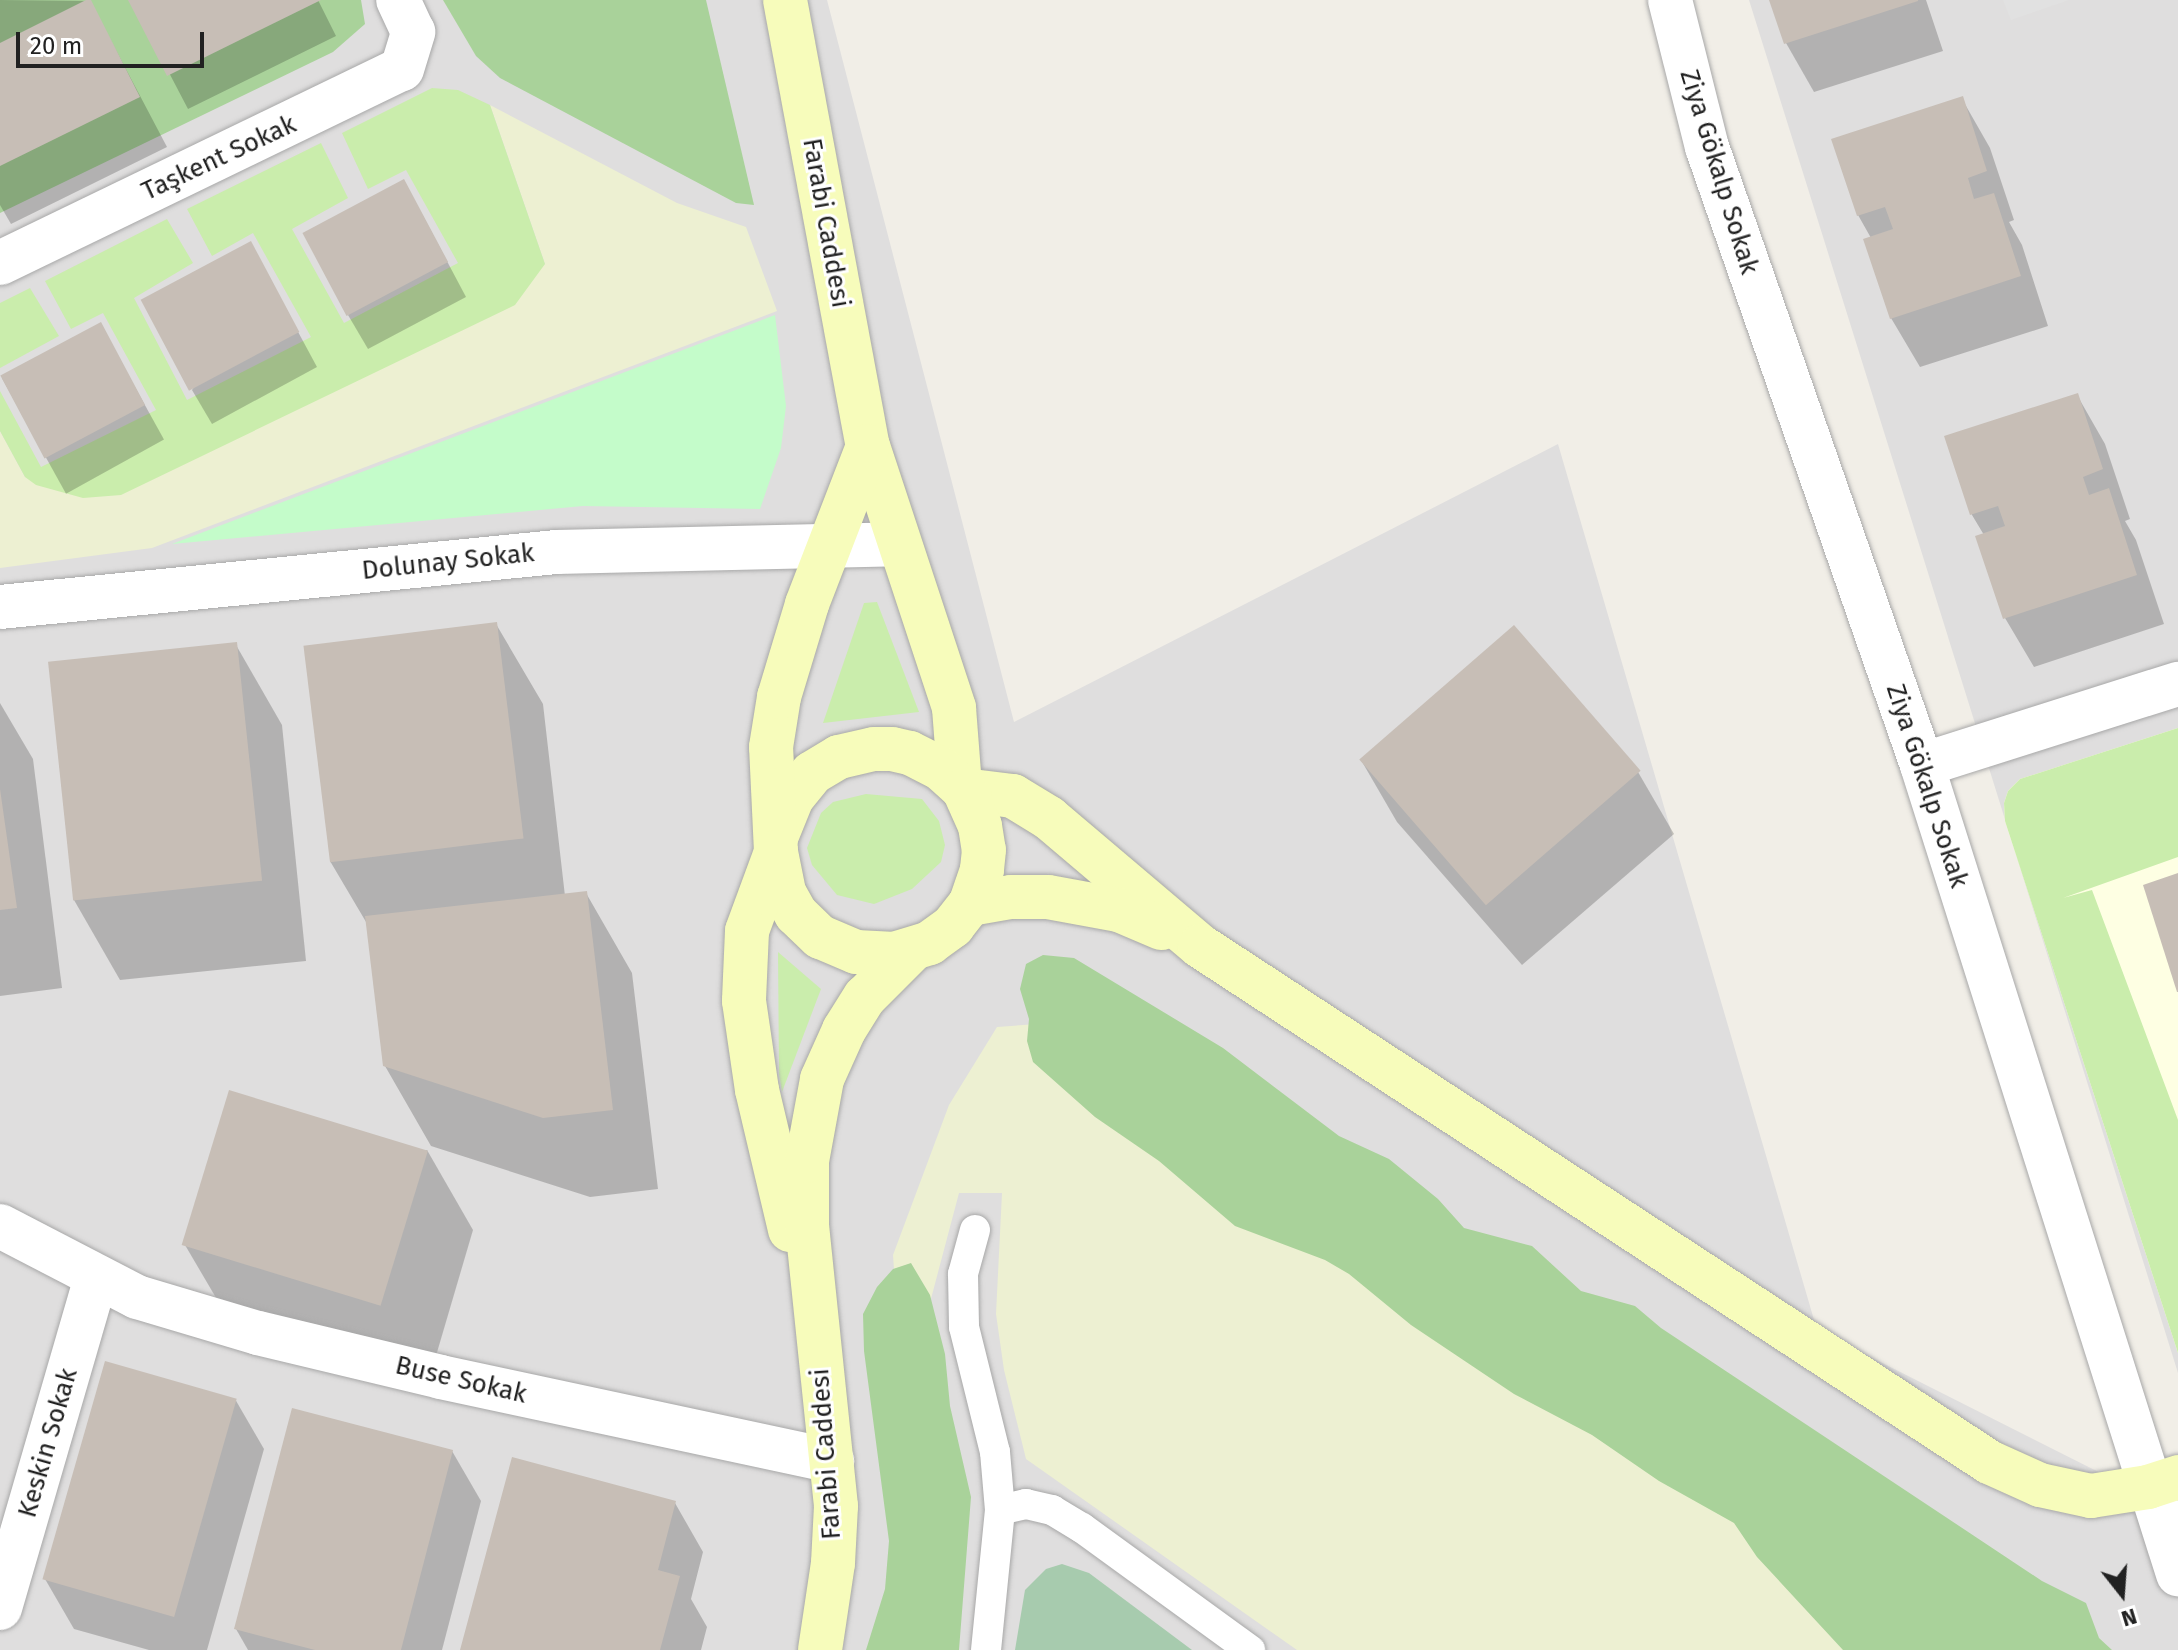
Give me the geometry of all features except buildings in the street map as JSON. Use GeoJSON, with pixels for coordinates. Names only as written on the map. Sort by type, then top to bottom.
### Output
{"type":"FeatureCollection","features":[{"type":"Feature","properties":{"kind":"street","name":"Farabi Caddesi"},"geometry":{"type":"LineString","coordinates":[[785,0],[868,446],[954,708],[962,788]]}},
{"type":"Feature","properties":{"kind":"street","name":"Ziya Gökalp Sokak"},"geometry":{"type":"LineString","coordinates":[[1670,0],[1707,147],[1922,765],[2163,1482],[2178,1574]]}},
{"type":"Feature","properties":{"kind":"street","name":"Taşkent Sokak"},"geometry":{"type":"LineString","coordinates":[[0,263],[402,69],[405,16]]}},
{"type":"Feature","properties":{"kind":"street"},"geometry":{"type":"LineString","coordinates":[[819,1353],[757,1090],[744,1001],[747,931],[776,844],[792,798],[812,773],[839,757],[874,749],[892,749],[910,753],[941,769],[962,788],[980,826],[984,850],[982,870],[970,904],[953,926],[930,943],[911,951],[875,955],[856,952],[820,937],[796,914],[784,892],[776,844],[771,747],[779,697],[807,604],[832,548],[868,446]]}},
{"type":"Feature","properties":{"kind":"street","name":"Dolunay Sokak"},"geometry":{"type":"LineString","coordinates":[[0,607],[556,552],[674,547],[832,548],[898,544]]}},
{"type":"Feature","properties":{"kind":"street"},"geometry":{"type":"LineString","coordinates":[[1922,765],[2178,684]]}},
{"type":"Feature","properties":{"kind":"street"},"geometry":{"type":"LineString","coordinates":[[962,788],[1013,796],[1049,818],[1200,946],[1989,1462],[2040,1485],[2091,1496],[2163,1482]]}},
{"type":"Feature","properties":{"kind":"street"},"geometry":{"type":"LineString","coordinates":[[970,904],[1011,897],[1080,901],[1119,910],[1200,946]]}},
{"type":"Feature","properties":{"kind":"street"},"geometry":{"type":"LineString","coordinates":[[819,1353],[807,1224],[807,1161],[814,1107],[844,1030],[865,997],[911,951]]}},
{"type":"Feature","properties":{"kind":"street","name":"Buse Sokak"},"geometry":{"type":"LineString","coordinates":[[0,1226],[137,1297],[258,1333],[441,1377],[832,1461]]}},
{"type":"Feature","properties":{"kind":"street","name":"Keskin Sokak"},"geometry":{"type":"LineString","coordinates":[[0,1608],[96,1278]]}},
{"type":"Feature","properties":{"kind":"street","name":"Farabi Caddesi"},"geometry":{"type":"LineString","coordinates":[[819,1353],[836,1506],[833,1563],[820,1650]]}},
{"type":"Feature","properties":{"kind":"lane"},"geometry":{"type":"LineString","coordinates":[[975,1230],[963,1274],[964,1327],[995,1452],[1000,1510],[986,1650]]}},
{"type":"Feature","properties":{"kind":"lane"},"geometry":{"type":"LineString","coordinates":[[1000,1510],[1026,1504],[1052,1510],[1082,1528],[1250,1650]]}},
{"type":"Feature","properties":{"kind":"shaded area"},"geometry":{"type":"Polygon","coordinates":[[[0,0],[827,0],[1014,722],[1558,444],[1817,1330],[2178,1512],[2178,1650],[0,1650],[0,0]]]}},
{"type":"Feature","properties":{"kind":"shaded area"},"geometry":{"type":"Polygon","coordinates":[[[1749,0],[2178,0],[2178,1373],[1749,0]]]}},
{"type":"Feature","properties":{"kind":"shaded area"},"geometry":{"type":"Polygon","coordinates":[[[2003,0],[2069,0],[2011,20],[2003,0]]]}},
{"type":"Feature","properties":{"kind":"shaded area"},"geometry":{"type":"Polygon","coordinates":[[[490,105],[677,203],[746,227],[777,311],[152,548],[0,568],[0,431],[25,477],[545,264],[490,105]]]}},
{"type":"Feature","properties":{"kind":"shaded area"},"geometry":{"type":"Polygon","coordinates":[[[2178,728],[2178,1353],[2005,821],[2004,803],[2008,791],[2020,779],[2178,728]]]}},
{"type":"Feature","properties":{"kind":"shaded area"},"geometry":{"type":"Polygon","coordinates":[[[1105,1019],[1922,1650],[1297,1650],[1026,1459],[1004,1370],[996,1314],[1002,1193],[959,1193],[923,1329],[897,1313],[893,1255],[949,1105],[997,1027],[1105,1019]]]}},
{"type":"Feature","properties":{"kind":"shaded area"},"geometry":{"type":"Polygon","coordinates":[[[1062,1564],[1089,1573],[1192,1650],[1015,1650],[1025,1590],[1046,1569],[1062,1564]]]}},
{"type":"Feature","properties":{"kind":"green space"},"geometry":{"type":"Polygon","coordinates":[[[0,0],[361,0],[365,24],[333,52],[0,213],[0,0]]]}},
{"type":"Feature","properties":{"kind":"green space"},"geometry":{"type":"Polygon","coordinates":[[[443,0],[706,0],[754,205],[736,203],[500,78],[476,56],[443,0]]]}},
{"type":"Feature","properties":{"kind":"green space"},"geometry":{"type":"Polygon","coordinates":[[[432,88],[458,90],[490,105],[545,264],[515,305],[121,495],[83,498],[36,485],[25,477],[0,431],[0,391],[41,467],[156,410],[103,313],[71,329],[45,281],[167,219],[193,263],[134,298],[187,400],[311,337],[253,233],[212,256],[187,209],[321,143],[348,198],[292,229],[344,323],[458,263],[406,170],[368,189],[342,133],[432,88]]]}},
{"type":"Feature","properties":{"kind":"green space"},"geometry":{"type":"Polygon","coordinates":[[[30,288],[59,336],[0,368],[0,303],[30,288]]]}},
{"type":"Feature","properties":{"kind":"green space"},"geometry":{"type":"Polygon","coordinates":[[[775,315],[786,406],[781,448],[760,509],[583,506],[172,544],[775,315]]]}},
{"type":"Feature","properties":{"kind":"green space"},"geometry":{"type":"Polygon","coordinates":[[[877,602],[919,712],[823,723],[864,603],[877,602]]]}},
{"type":"Feature","properties":{"kind":"green space"},"geometry":{"type":"Polygon","coordinates":[[[2178,728],[2178,857],[2063,898],[2092,890],[2178,1120],[2178,1353],[2005,821],[2004,803],[2008,791],[2020,779],[2178,728]]]}},
{"type":"Feature","properties":{"kind":"green space"},"geometry":{"type":"Polygon","coordinates":[[[866,794],[922,799],[939,821],[945,845],[941,862],[912,889],[874,904],[837,895],[812,865],[807,848],[821,813],[833,802],[866,794]]]}},
{"type":"Feature","properties":{"kind":"green space"},"geometry":{"type":"Polygon","coordinates":[[[778,952],[821,989],[782,1092],[779,1074],[778,952]]]}},
{"type":"Feature","properties":{"kind":"green space"},"geometry":{"type":"Polygon","coordinates":[[[1043,955],[1074,958],[1223,1048],[1339,1136],[1389,1159],[1438,1199],[1464,1228],[1532,1246],[1581,1291],[1635,1306],[1661,1328],[2042,1581],[2086,1603],[2099,1638],[2112,1650],[1843,1650],[1757,1557],[1734,1523],[1659,1481],[1592,1435],[1514,1394],[1411,1325],[1349,1274],[1325,1260],[1235,1226],[1159,1161],[1095,1117],[1033,1062],[1027,1041],[1029,1019],[1020,989],[1026,964],[1043,955]]]}},
{"type":"Feature","properties":{"kind":"green space"},"geometry":{"type":"Polygon","coordinates":[[[911,1263],[930,1295],[945,1354],[950,1406],[971,1497],[959,1650],[866,1650],[885,1589],[889,1541],[864,1351],[863,1314],[877,1287],[893,1269],[911,1263]]]}}]}
